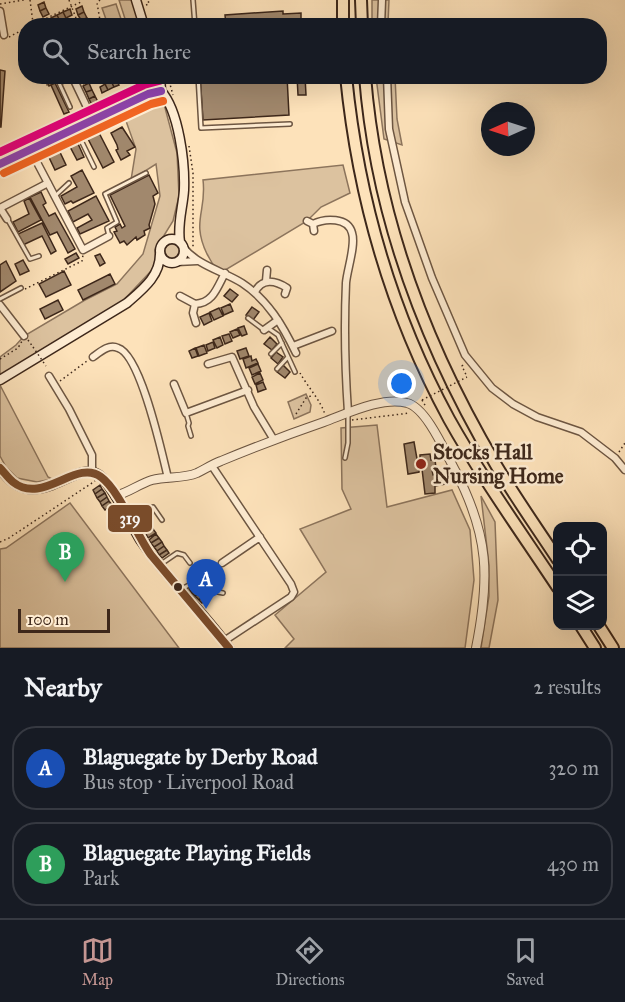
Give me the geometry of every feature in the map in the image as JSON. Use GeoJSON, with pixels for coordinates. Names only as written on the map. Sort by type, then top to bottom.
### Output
{"type":"FeatureCollection","features":[{"type":"Feature","properties":{"kind":"highway"},"geometry":{"type":"LineString","coordinates":[[343,0],[343,18]]}},
{"type":"Feature","properties":{"kind":"highway"},"geometry":{"type":"LineString","coordinates":[[361,0],[362,18]]}},
{"type":"Feature","properties":{"kind":"highway"},"geometry":{"type":"LineString","coordinates":[[347,84],[364,199],[395,301],[415,349],[449,418],[483,476],[553,581]]}},
{"type":"Feature","properties":{"kind":"highway"},"geometry":{"type":"LineString","coordinates":[[366,84],[376,161],[391,228],[412,292],[436,352],[465,410],[496,465],[553,552]]}},
{"type":"Feature","properties":{"kind":"highway"},"geometry":{"type":"LineString","coordinates":[[584,630],[595,648]]}},
{"type":"Feature","properties":{"kind":"highway"},"geometry":{"type":"LineString","coordinates":[[601,630],[613,648]]}},
{"type":"Feature","properties":{"kind":"main road"},"geometry":{"type":"LineString","coordinates":[[136,0],[142,18]]}},
{"type":"Feature","properties":{"kind":"main road"},"geometry":{"type":"LineString","coordinates":[[0,380],[127,303],[154,276],[183,256],[180,217],[184,190],[181,151],[172,111],[161,90],[161,84]]}},
{"type":"Feature","properties":{"kind":"main road"},"geometry":{"type":"LineString","coordinates":[[154,276],[159,267],[161,246],[180,217]]}},
{"type":"Feature","properties":{"kind":"main road"},"geometry":{"type":"LineString","coordinates":[[166,240],[173,239],[182,244]]}},
{"type":"Feature","properties":{"kind":"main road"},"geometry":{"type":"LineString","coordinates":[[160,254],[164,260],[175,262]]}},
{"type":"Feature","properties":{"kind":"main road"},"geometry":{"type":"LineString","coordinates":[[0,468],[16,483],[33,489],[48,488],[79,473],[92,471],[102,477],[142,541],[226,645]]}},
{"type":"Feature","properties":{"kind":"street"},"geometry":{"type":"LineString","coordinates":[[381,18],[382,0]]}},
{"type":"Feature","properties":{"kind":"street"},"geometry":{"type":"LineString","coordinates":[[0,10],[2,37]]}},
{"type":"Feature","properties":{"kind":"street"},"geometry":{"type":"LineString","coordinates":[[76,84],[93,120]]}},
{"type":"Feature","properties":{"kind":"street"},"geometry":{"type":"LineString","coordinates":[[387,84],[390,129],[405,202],[432,278],[465,355],[492,388],[513,404],[537,417],[581,432],[615,458],[625,470]]}},
{"type":"Feature","properties":{"kind":"street"},"geometry":{"type":"LineString","coordinates":[[0,164],[161,90]]}},
{"type":"Feature","properties":{"kind":"street"},"geometry":{"type":"LineString","coordinates":[[30,149],[83,250],[109,236]]}},
{"type":"Feature","properties":{"kind":"street"},"geometry":{"type":"LineString","coordinates":[[7,219],[0,208],[48,183]]}},
{"type":"Feature","properties":{"kind":"street"},"geometry":{"type":"LineString","coordinates":[[311,225],[321,220],[332,219],[347,224],[352,231],[344,326],[348,416]]}},
{"type":"Feature","properties":{"kind":"street"},"geometry":{"type":"LineString","coordinates":[[182,244],[198,261],[225,273],[255,292],[278,320],[294,349],[332,331]]}},
{"type":"Feature","properties":{"kind":"street"},"geometry":{"type":"LineString","coordinates":[[175,262],[198,261]]}},
{"type":"Feature","properties":{"kind":"street"},"geometry":{"type":"LineString","coordinates":[[266,281],[267,270]]}},
{"type":"Feature","properties":{"kind":"street"},"geometry":{"type":"LineString","coordinates":[[180,296],[195,304],[211,299],[225,273]]}},
{"type":"Feature","properties":{"kind":"street"},"geometry":{"type":"LineString","coordinates":[[255,292],[261,283],[266,281],[288,289]]}},
{"type":"Feature","properties":{"kind":"street"},"geometry":{"type":"LineString","coordinates":[[195,304],[192,314],[196,323]]}},
{"type":"Feature","properties":{"kind":"street"},"geometry":{"type":"LineString","coordinates":[[0,305],[24,336]]}},
{"type":"Feature","properties":{"kind":"street"},"geometry":{"type":"LineString","coordinates":[[265,329],[278,320]]}},
{"type":"Feature","properties":{"kind":"street"},"geometry":{"type":"LineString","coordinates":[[93,357],[112,347],[120,348],[129,358],[148,402],[168,478]]}},
{"type":"Feature","properties":{"kind":"street"},"geometry":{"type":"LineString","coordinates":[[208,364],[232,357],[254,407],[274,440]]}},
{"type":"Feature","properties":{"kind":"street"},"geometry":{"type":"LineString","coordinates":[[49,376],[92,455],[92,471]]}},
{"type":"Feature","properties":{"kind":"street"},"geometry":{"type":"LineString","coordinates":[[174,384],[186,413],[248,390]]}},
{"type":"Feature","properties":{"kind":"street"},"geometry":{"type":"LineString","coordinates":[[115,496],[125,494],[150,481],[195,474],[274,440],[348,416],[376,404],[409,403],[420,412],[438,438],[470,499],[481,531],[484,581],[476,648]]}},
{"type":"Feature","properties":{"kind":"street"},"geometry":{"type":"LineString","coordinates":[[212,466],[291,584],[294,592],[291,597],[226,645]]}},
{"type":"Feature","properties":{"kind":"street"},"geometry":{"type":"LineString","coordinates":[[224,559],[260,537]]}},
{"type":"Feature","properties":{"kind":"lane"},"geometry":{"type":"LineString","coordinates":[[193,0],[194,18]]}},
{"type":"Feature","properties":{"kind":"lane"},"geometry":{"type":"LineString","coordinates":[[60,84],[70,107]]}},
{"type":"Feature","properties":{"kind":"lane"},"geometry":{"type":"LineString","coordinates":[[198,84],[201,128],[291,124]]}},
{"type":"Feature","properties":{"kind":"lane"},"geometry":{"type":"LineString","coordinates":[[76,129],[94,167]]}},
{"type":"Feature","properties":{"kind":"lane"},"geometry":{"type":"LineString","coordinates":[[109,236],[107,228],[117,222],[105,194],[146,173]]}},
{"type":"Feature","properties":{"kind":"lane"},"geometry":{"type":"LineString","coordinates":[[55,196],[69,183]]}},
{"type":"Feature","properties":{"kind":"lane"},"geometry":{"type":"LineString","coordinates":[[7,219],[30,259],[39,256]]}},
{"type":"Feature","properties":{"kind":"lane"},"geometry":{"type":"LineString","coordinates":[[0,299],[21,288]]}},
{"type":"Feature","properties":{"kind":"lane"},"geometry":{"type":"LineString","coordinates":[[248,318],[278,335],[296,371]]}},
{"type":"Feature","properties":{"kind":"lane"},"geometry":{"type":"LineString","coordinates":[[271,354],[282,343]]}},
{"type":"Feature","properties":{"kind":"lane"},"geometry":{"type":"LineString","coordinates":[[277,369],[288,357]]}},
{"type":"Feature","properties":{"kind":"lane"},"geometry":{"type":"LineString","coordinates":[[186,413],[191,436]]}},
{"type":"Feature","properties":{"kind":"lane"},"geometry":{"type":"LineString","coordinates":[[345,458],[348,416]]}},
{"type":"Feature","properties":{"kind":"lane"},"geometry":{"type":"LineString","coordinates":[[129,519],[153,507],[162,520]]}},
{"type":"Feature","properties":{"kind":"lane"},"geometry":{"type":"LineString","coordinates":[[160,564],[177,553],[184,555],[190,563]]}},
{"type":"Feature","properties":{"kind":"lane"},"geometry":{"type":"LineString","coordinates":[[182,589],[204,576],[218,592],[223,593]]}},
{"type":"Feature","properties":{"kind":"path"},"geometry":{"type":"LineString","coordinates":[[0,4],[24,0]]}},
{"type":"Feature","properties":{"kind":"path"},"geometry":{"type":"LineString","coordinates":[[30,0],[32,18]]}},
{"type":"Feature","properties":{"kind":"path"},"geometry":{"type":"LineString","coordinates":[[69,0],[77,18]]}},
{"type":"Feature","properties":{"kind":"path"},"geometry":{"type":"LineString","coordinates":[[48,17],[81,2],[80,0]]}},
{"type":"Feature","properties":{"kind":"path"},"geometry":{"type":"LineString","coordinates":[[100,0],[97,3],[100,18]]}},
{"type":"Feature","properties":{"kind":"path"},"geometry":{"type":"LineString","coordinates":[[146,6],[149,4],[148,0]]}},
{"type":"Feature","properties":{"kind":"path"},"geometry":{"type":"LineString","coordinates":[[2,37],[18,31]]}},
{"type":"Feature","properties":{"kind":"path"},"geometry":{"type":"LineString","coordinates":[[77,87],[83,84]]}},
{"type":"Feature","properties":{"kind":"path"},"geometry":{"type":"LineString","coordinates":[[21,288],[25,290],[82,261],[83,250]]}},
{"type":"Feature","properties":{"kind":"path"},"geometry":{"type":"LineString","coordinates":[[0,359],[18,348],[24,336],[46,366]]}},
{"type":"Feature","properties":{"kind":"path"},"geometry":{"type":"LineString","coordinates":[[55,385],[93,357]]}},
{"type":"Feature","properties":{"kind":"path"},"geometry":{"type":"LineString","coordinates":[[422,400],[467,377],[462,366],[470,362]]}},
{"type":"Feature","properties":{"kind":"path"},"geometry":{"type":"LineString","coordinates":[[296,371],[323,407],[325,422]]}},
{"type":"Feature","properties":{"kind":"path"},"geometry":{"type":"LineString","coordinates":[[296,414],[306,398],[313,395]]}},
{"type":"Feature","properties":{"kind":"path"},"geometry":{"type":"LineString","coordinates":[[348,416],[420,412]]}},
{"type":"Feature","properties":{"kind":"path"},"geometry":{"type":"LineString","coordinates":[[615,458],[625,443]]}},
{"type":"Feature","properties":{"kind":"path"},"geometry":{"type":"LineString","coordinates":[[0,542],[102,477]]}},
{"type":"Feature","properties":{"kind":"shaded area"},"geometry":{"type":"Polygon","coordinates":[[[119,0],[132,0],[138,18],[125,18],[119,0]]]}},
{"type":"Feature","properties":{"kind":"shaded area"},"geometry":{"type":"Polygon","coordinates":[[[372,0],[389,0],[388,18],[372,18],[372,0]]]}},
{"type":"Feature","properties":{"kind":"shaded area"},"geometry":{"type":"Polygon","coordinates":[[[116,4],[121,18],[106,18],[102,8],[116,4]]]}},
{"type":"Feature","properties":{"kind":"shaded area"},"geometry":{"type":"Polygon","coordinates":[[[377,84],[395,84],[397,119],[402,145],[384,139],[377,84]]]}},
{"type":"Feature","properties":{"kind":"shaded area"},"geometry":{"type":"Polygon","coordinates":[[[148,94],[157,97],[164,104],[177,153],[179,196],[173,221],[155,250],[156,259],[152,270],[119,305],[0,377],[0,357],[24,336],[117,284],[143,254],[160,196],[156,164],[131,180],[136,149],[121,107],[148,94]]]}},
{"type":"Feature","properties":{"kind":"shaded area"},"geometry":{"type":"Polygon","coordinates":[[[343,165],[350,193],[321,207],[307,221],[222,272],[215,267],[202,243],[200,233],[203,180],[343,165]]]}},
{"type":"Feature","properties":{"kind":"shaded area"},"geometry":{"type":"Polygon","coordinates":[[[172,244],[177,246],[179,251],[177,256],[172,258],[167,256],[165,251],[167,246],[172,244]]]}},
{"type":"Feature","properties":{"kind":"shaded area"},"geometry":{"type":"Polygon","coordinates":[[[0,385],[48,477],[52,479],[37,482],[17,478],[6,467],[0,456],[0,385]]]}},
{"type":"Feature","properties":{"kind":"shaded area"},"geometry":{"type":"Polygon","coordinates":[[[306,394],[311,405],[310,412],[294,419],[288,402],[306,394]]]}},
{"type":"Feature","properties":{"kind":"shaded area"},"geometry":{"type":"Polygon","coordinates":[[[377,425],[387,507],[452,490],[470,530],[474,580],[465,648],[285,648],[294,639],[275,615],[326,572],[300,529],[351,509],[342,489],[341,428],[377,425]]]}},
{"type":"Feature","properties":{"kind":"shaded area"},"geometry":{"type":"Polygon","coordinates":[[[481,496],[495,522],[498,600],[489,648],[481,648],[489,596],[489,565],[481,496]]]}},
{"type":"Feature","properties":{"kind":"shaded area"},"geometry":{"type":"Polygon","coordinates":[[[70,503],[179,648],[0,648],[0,549],[6,548],[70,503]]]}},
{"type":"Feature","properties":{"kind":"building"},"geometry":{"type":"Polygon","coordinates":[[[44,2],[46,8],[40,11],[38,5],[44,2]]]}},
{"type":"Feature","properties":{"kind":"building"},"geometry":{"type":"Polygon","coordinates":[[[82,6],[84,12],[78,15],[76,9],[82,6]]]}},
{"type":"Feature","properties":{"kind":"building"},"geometry":{"type":"Polygon","coordinates":[[[46,8],[49,14],[43,17],[40,11],[46,8]]]}},
{"type":"Feature","properties":{"kind":"building"},"geometry":{"type":"Polygon","coordinates":[[[70,9],[72,15],[66,18],[63,12],[70,9]]]}},
{"type":"Feature","properties":{"kind":"building"},"geometry":{"type":"Polygon","coordinates":[[[283,11],[283,14],[301,13],[301,18],[225,18],[225,15],[283,11]]]}},
{"type":"Feature","properties":{"kind":"building"},"geometry":{"type":"Polygon","coordinates":[[[63,12],[66,18],[58,18],[57,15],[63,12]]]}},
{"type":"Feature","properties":{"kind":"building"},"geometry":{"type":"Polygon","coordinates":[[[84,12],[87,18],[80,18],[78,15],[84,12]]]}},
{"type":"Feature","properties":{"kind":"building"},"geometry":{"type":"Polygon","coordinates":[[[0,70],[5,71],[1,127],[0,127],[0,70]]]}},
{"type":"Feature","properties":{"kind":"building"},"geometry":{"type":"Polygon","coordinates":[[[55,84],[69,112],[64,114],[51,85],[55,84]]]}},
{"type":"Feature","properties":{"kind":"building"},"geometry":{"type":"Polygon","coordinates":[[[89,84],[92,90],[86,92],[83,86],[89,84]]]}},
{"type":"Feature","properties":{"kind":"building"},"geometry":{"type":"Polygon","coordinates":[[[105,84],[112,84],[114,87],[108,90],[105,84]]]}},
{"type":"Feature","properties":{"kind":"building"},"geometry":{"type":"Polygon","coordinates":[[[105,84],[108,90],[102,93],[100,87],[105,84]]]}},
{"type":"Feature","properties":{"kind":"building"},"geometry":{"type":"Polygon","coordinates":[[[201,84],[287,84],[289,115],[203,120],[201,84]]]}},
{"type":"Feature","properties":{"kind":"building"},"geometry":{"type":"Polygon","coordinates":[[[297,84],[305,84],[306,95],[298,95],[297,84]]]}},
{"type":"Feature","properties":{"kind":"building"},"geometry":{"type":"Polygon","coordinates":[[[92,90],[95,96],[89,99],[86,92],[92,90]]]}},
{"type":"Feature","properties":{"kind":"building"},"geometry":{"type":"Polygon","coordinates":[[[95,96],[98,102],[92,105],[89,99],[95,96]]]}},
{"type":"Feature","properties":{"kind":"building"},"geometry":{"type":"Polygon","coordinates":[[[96,127],[114,162],[103,168],[85,133],[96,127]]]}},
{"type":"Feature","properties":{"kind":"building"},"geometry":{"type":"Polygon","coordinates":[[[122,127],[135,147],[127,151],[130,155],[121,160],[111,133],[122,127]]]}},
{"type":"Feature","properties":{"kind":"building"},"geometry":{"type":"Polygon","coordinates":[[[75,137],[84,157],[77,160],[67,141],[75,137]]]}},
{"type":"Feature","properties":{"kind":"building"},"geometry":{"type":"Polygon","coordinates":[[[57,146],[66,165],[55,170],[46,151],[57,146]]]}},
{"type":"Feature","properties":{"kind":"building"},"geometry":{"type":"Polygon","coordinates":[[[82,170],[94,193],[73,203],[71,201],[65,204],[61,196],[77,187],[71,176],[82,170]]]}},
{"type":"Feature","properties":{"kind":"building"},"geometry":{"type":"Polygon","coordinates":[[[149,175],[158,193],[153,196],[155,204],[150,228],[144,231],[145,235],[137,240],[136,237],[127,245],[124,241],[120,243],[114,232],[117,231],[115,227],[120,224],[122,228],[125,226],[110,195],[149,175]]]}},
{"type":"Feature","properties":{"kind":"building"},"geometry":{"type":"Polygon","coordinates":[[[41,192],[46,203],[43,205],[49,216],[55,213],[75,249],[68,253],[57,232],[50,235],[30,197],[41,192]]]}},
{"type":"Feature","properties":{"kind":"building"},"geometry":{"type":"Polygon","coordinates":[[[96,196],[109,221],[80,234],[77,228],[92,220],[88,214],[73,222],[68,211],[96,196]]]}},
{"type":"Feature","properties":{"kind":"building"},"geometry":{"type":"Polygon","coordinates":[[[29,198],[41,220],[18,232],[13,222],[29,214],[24,201],[29,198]]]}},
{"type":"Feature","properties":{"kind":"building"},"geometry":{"type":"Polygon","coordinates":[[[42,223],[56,251],[51,254],[42,236],[23,245],[18,234],[42,223]]]}},
{"type":"Feature","properties":{"kind":"building"},"geometry":{"type":"Polygon","coordinates":[[[76,253],[79,258],[68,264],[65,259],[76,253]]]}},
{"type":"Feature","properties":{"kind":"building"},"geometry":{"type":"Polygon","coordinates":[[[100,254],[105,263],[100,266],[95,256],[100,254]]]}},
{"type":"Feature","properties":{"kind":"building"},"geometry":{"type":"Polygon","coordinates":[[[23,260],[29,271],[20,275],[15,264],[23,260]]]}},
{"type":"Feature","properties":{"kind":"building"},"geometry":{"type":"Polygon","coordinates":[[[6,261],[16,281],[0,292],[0,265],[6,261]]]}},
{"type":"Feature","properties":{"kind":"building"},"geometry":{"type":"Polygon","coordinates":[[[64,271],[71,285],[46,297],[39,284],[64,271]]]}},
{"type":"Feature","properties":{"kind":"building"},"geometry":{"type":"Polygon","coordinates":[[[110,274],[115,284],[83,300],[78,290],[110,274]]]}},
{"type":"Feature","properties":{"kind":"building"},"geometry":{"type":"Polygon","coordinates":[[[230,289],[238,295],[232,302],[224,296],[230,289]]]}},
{"type":"Feature","properties":{"kind":"building"},"geometry":{"type":"Polygon","coordinates":[[[58,300],[63,310],[45,319],[40,309],[58,300]]]}},
{"type":"Feature","properties":{"kind":"building"},"geometry":{"type":"Polygon","coordinates":[[[230,304],[233,311],[224,315],[221,308],[230,304]]]}},
{"type":"Feature","properties":{"kind":"building"},"geometry":{"type":"Polygon","coordinates":[[[252,307],[259,312],[253,320],[246,315],[252,307]]]}},
{"type":"Feature","properties":{"kind":"building"},"geometry":{"type":"Polygon","coordinates":[[[219,308],[223,316],[214,320],[210,312],[219,308]]]}},
{"type":"Feature","properties":{"kind":"building"},"geometry":{"type":"Polygon","coordinates":[[[209,313],[212,321],[204,325],[200,317],[209,313]]]}},
{"type":"Feature","properties":{"kind":"building"},"geometry":{"type":"Polygon","coordinates":[[[244,326],[247,334],[242,336],[238,328],[244,326]]]}},
{"type":"Feature","properties":{"kind":"building"},"geometry":{"type":"Polygon","coordinates":[[[237,329],[240,335],[233,338],[230,332],[237,329]]]}},
{"type":"Feature","properties":{"kind":"building"},"geometry":{"type":"Polygon","coordinates":[[[229,334],[232,341],[225,344],[222,336],[229,334]]]}},
{"type":"Feature","properties":{"kind":"building"},"geometry":{"type":"Polygon","coordinates":[[[220,337],[223,345],[217,348],[213,340],[220,337]]]}},
{"type":"Feature","properties":{"kind":"building"},"geometry":{"type":"Polygon","coordinates":[[[270,337],[277,344],[272,350],[264,344],[270,337]]]}},
{"type":"Feature","properties":{"kind":"building"},"geometry":{"type":"Polygon","coordinates":[[[213,342],[215,348],[208,351],[206,345],[213,342]]]}},
{"type":"Feature","properties":{"kind":"building"},"geometry":{"type":"Polygon","coordinates":[[[204,345],[207,353],[199,356],[196,348],[204,345]]]}},
{"type":"Feature","properties":{"kind":"building"},"geometry":{"type":"Polygon","coordinates":[[[195,348],[198,356],[192,358],[189,351],[195,348]]]}},
{"type":"Feature","properties":{"kind":"building"},"geometry":{"type":"Polygon","coordinates":[[[246,348],[249,356],[240,359],[237,351],[246,348]]]}},
{"type":"Feature","properties":{"kind":"building"},"geometry":{"type":"Polygon","coordinates":[[[276,352],[283,357],[278,364],[271,358],[276,352]]]}},
{"type":"Feature","properties":{"kind":"building"},"geometry":{"type":"Polygon","coordinates":[[[251,356],[252,361],[256,359],[258,363],[246,368],[243,359],[251,356]]]}},
{"type":"Feature","properties":{"kind":"building"},"geometry":{"type":"Polygon","coordinates":[[[258,364],[261,371],[252,375],[249,368],[258,364]]]}},
{"type":"Feature","properties":{"kind":"building"},"geometry":{"type":"Polygon","coordinates":[[[283,365],[290,372],[285,378],[277,372],[283,365]]]}},
{"type":"Feature","properties":{"kind":"building"},"geometry":{"type":"Polygon","coordinates":[[[260,373],[263,380],[255,384],[252,377],[260,373]]]}},
{"type":"Feature","properties":{"kind":"building"},"geometry":{"type":"Polygon","coordinates":[[[263,382],[266,389],[258,392],[256,385],[263,382]]]}},
{"type":"Feature","properties":{"kind":"building","name":"Stocks Hall Nursing Home"},"geometry":{"type":"Polygon","coordinates":[[[414,442],[417,459],[420,459],[420,455],[430,454],[431,460],[435,459],[436,469],[432,470],[433,475],[445,473],[446,484],[435,486],[435,493],[425,494],[422,469],[419,472],[408,474],[404,444],[414,442]]]}},
{"type":"Feature","properties":{"kind":"building"},"geometry":{"type":"Polygon","coordinates":[[[100,485],[102,489],[95,494],[93,490],[100,485]]]}},
{"type":"Feature","properties":{"kind":"building"},"geometry":{"type":"Polygon","coordinates":[[[102,489],[105,493],[97,498],[95,494],[102,489]]]}},
{"type":"Feature","properties":{"kind":"building"},"geometry":{"type":"Polygon","coordinates":[[[105,493],[107,497],[100,502],[97,498],[105,493]]]}},
{"type":"Feature","properties":{"kind":"building"},"geometry":{"type":"Polygon","coordinates":[[[107,497],[109,501],[102,506],[100,502],[107,497]]]}},
{"type":"Feature","properties":{"kind":"building"},"geometry":{"type":"Polygon","coordinates":[[[109,501],[112,505],[105,510],[102,506],[109,501]]]}},
{"type":"Feature","properties":{"kind":"building"},"geometry":{"type":"Polygon","coordinates":[[[143,514],[146,518],[139,523],[136,519],[143,514]]]}},
{"type":"Feature","properties":{"kind":"building"},"geometry":{"type":"Polygon","coordinates":[[[146,518],[148,522],[141,526],[139,523],[146,518]]]}},
{"type":"Feature","properties":{"kind":"building"},"geometry":{"type":"Polygon","coordinates":[[[148,522],[151,526],[143,530],[141,526],[148,522]]]}},
{"type":"Feature","properties":{"kind":"building"},"geometry":{"type":"Polygon","coordinates":[[[151,526],[153,529],[146,534],[143,530],[151,526]]]}},
{"type":"Feature","properties":{"kind":"building"},"geometry":{"type":"Polygon","coordinates":[[[153,529],[156,533],[148,538],[146,534],[153,529]]]}},
{"type":"Feature","properties":{"kind":"building"},"geometry":{"type":"Polygon","coordinates":[[[156,534],[159,538],[151,543],[149,540],[156,534]]]}},
{"type":"Feature","properties":{"kind":"building"},"geometry":{"type":"Polygon","coordinates":[[[159,538],[162,542],[154,547],[151,543],[159,538]]]}},
{"type":"Feature","properties":{"kind":"building"},"geometry":{"type":"Polygon","coordinates":[[[162,542],[164,546],[157,551],[154,547],[162,542]]]}},
{"type":"Feature","properties":{"kind":"building"},"geometry":{"type":"Polygon","coordinates":[[[164,546],[167,550],[159,555],[157,551],[164,546]]]}},
{"type":"Feature","properties":{"kind":"building"},"geometry":{"type":"Polygon","coordinates":[[[167,550],[169,553],[162,558],[159,555],[167,550]]]}},
{"type":"Feature","properties":{"kind":"building"},"geometry":{"type":"Polygon","coordinates":[[[196,584],[199,588],[192,593],[189,589],[196,584]]]}},
{"type":"Feature","properties":{"kind":"building"},"geometry":{"type":"Polygon","coordinates":[[[199,588],[202,591],[195,596],[192,593],[199,588]]]}},
{"type":"Feature","properties":{"kind":"building"},"geometry":{"type":"Polygon","coordinates":[[[202,591],[205,594],[199,600],[195,596],[202,591]]]}},
{"type":"Feature","properties":{"kind":"building"},"geometry":{"type":"Polygon","coordinates":[[[205,594],[208,598],[202,603],[199,600],[205,594]]]}},
{"type":"Feature","properties":{"kind":"transit line"},"geometry":{"type":"LineString","coordinates":[[0,152],[148,84]]}},
{"type":"Feature","properties":{"kind":"transit line"},"geometry":{"type":"LineString","coordinates":[[0,164],[148,94],[161,91]]}},
{"type":"Feature","properties":{"kind":"transit line"},"geometry":{"type":"LineString","coordinates":[[4,173],[151,104],[163,101]]}},
{"type":"Feature","properties":{"kind":"transit line","name":"319"},"geometry":{"type":"LineString","coordinates":[[0,468],[13,482],[24,488],[36,489],[81,473],[91,473],[101,477],[121,502],[151,555],[229,648]]}},
{"type":"Feature","properties":{"kind":"place","name":"Stocks Hall Nursing Home"},"geometry":{"type":"Point","coordinates":[421,464]}},
{"type":"Feature","properties":{"kind":"place","name":"Blaguegate Playing Fields"},"geometry":{"type":"Point","coordinates":[65,582]}},
{"type":"Feature","properties":{"kind":"place","name":"Blaguegate by Derby Road"},"geometry":{"type":"Point","coordinates":[206,609]}}]}
